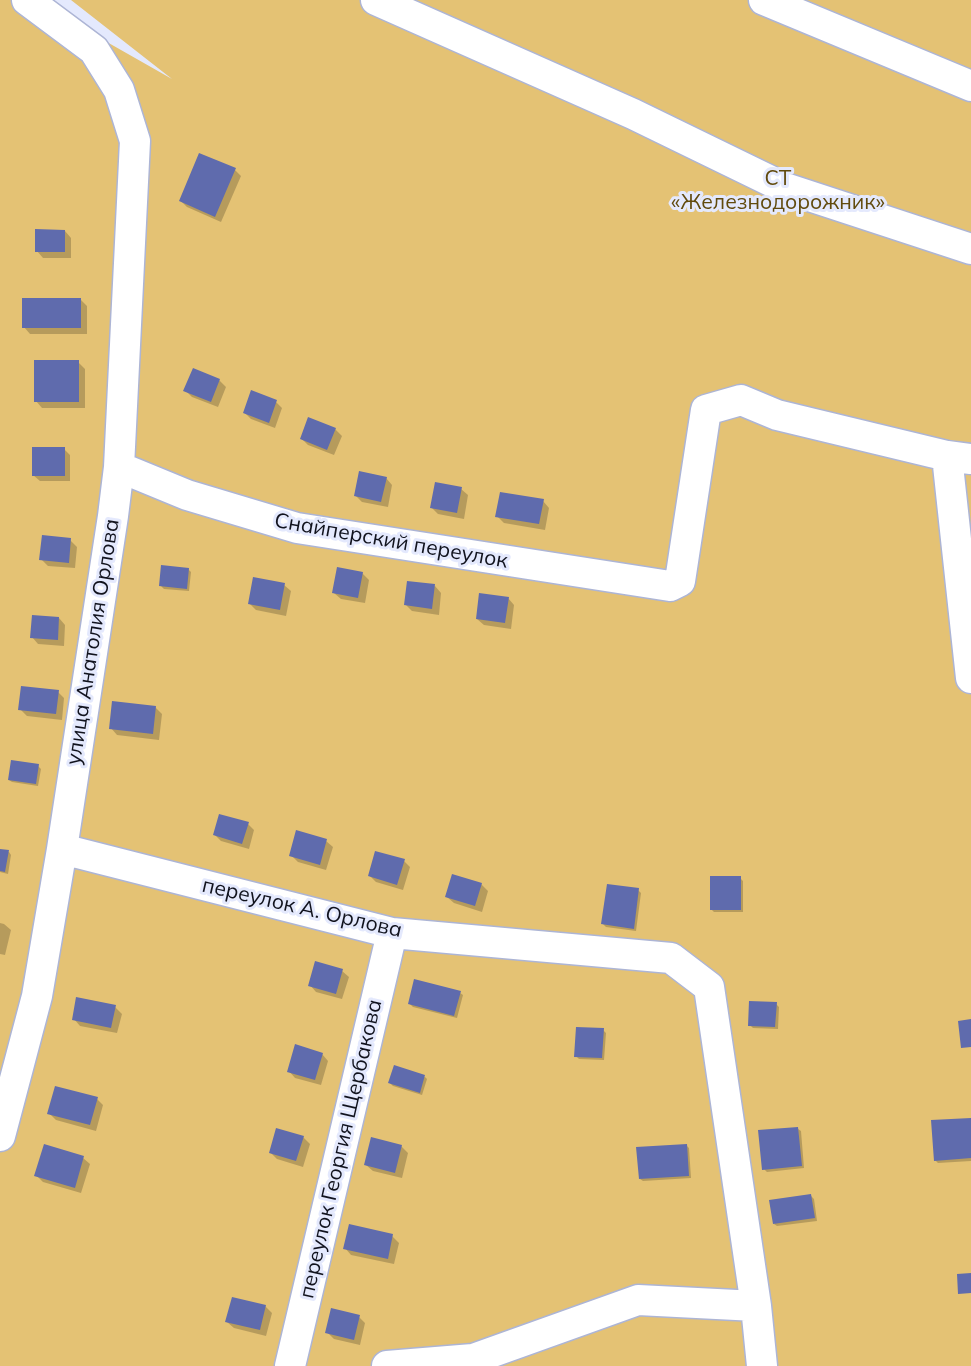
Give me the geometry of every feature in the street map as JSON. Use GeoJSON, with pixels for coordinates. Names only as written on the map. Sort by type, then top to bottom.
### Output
{"type":"FeatureCollection","features":[{"type":"Feature","properties":{"kind":"street","name":"улица Анатолия Орлова"},"geometry":{"type":"LineString","coordinates":[[0,1136],[37,996],[62,849],[119,467],[135,141],[119,90],[94,50],[27,0]]}},
{"type":"Feature","properties":{"kind":"street"},"geometry":{"type":"LineString","coordinates":[[376,0],[633,114],[785,188],[971,249]]}},
{"type":"Feature","properties":{"kind":"street"},"geometry":{"type":"LineString","coordinates":[[764,0],[971,86]]}},
{"type":"Feature","properties":{"kind":"street","name":"Снайперский переулок"},"geometry":{"type":"LineString","coordinates":[[119,467],[187,495],[297,528],[670,586],[680,581],[706,410],[741,400],[777,415],[959,457]]}},
{"type":"Feature","properties":{"kind":"street"},"geometry":{"type":"LineString","coordinates":[[959,457],[971,678]]}},
{"type":"Feature","properties":{"kind":"street","name":"переулок А. Орлова"},"geometry":{"type":"LineString","coordinates":[[62,849],[392,933],[671,958],[709,987],[756,1306]]}},
{"type":"Feature","properties":{"kind":"street","name":"переулок Георгия Щербакова"},"geometry":{"type":"LineString","coordinates":[[290,1366],[392,933]]}},
{"type":"Feature","properties":{"kind":"street"},"geometry":{"type":"LineString","coordinates":[[387,1366],[473,1359],[638,1300],[756,1306],[762,1366]]}},
{"type":"Feature","properties":{"kind":"green space","name":"СТ «Железнодорожник»"},"geometry":{"type":"Polygon","coordinates":[[[0,0],[33,0],[172,79],[71,0],[971,0],[971,1366],[0,1366],[0,0]]]}},
{"type":"Feature","properties":{"kind":"building"},"geometry":{"type":"Polygon","coordinates":[[[199,153],[236,168],[215,217],[179,201],[199,153]]]}},
{"type":"Feature","properties":{"kind":"building"},"geometry":{"type":"Polygon","coordinates":[[[35,229],[65,230],[65,252],[35,252],[35,229]]]}},
{"type":"Feature","properties":{"kind":"building"},"geometry":{"type":"Polygon","coordinates":[[[22,298],[81,298],[81,328],[22,328],[22,298]]]}},
{"type":"Feature","properties":{"kind":"building"},"geometry":{"type":"Polygon","coordinates":[[[34,360],[79,360],[79,402],[34,402],[34,360]]]}},
{"type":"Feature","properties":{"kind":"building"},"geometry":{"type":"Polygon","coordinates":[[[193,368],[220,379],[211,402],[183,391],[193,368]]]}},
{"type":"Feature","properties":{"kind":"building"},"geometry":{"type":"Polygon","coordinates":[[[251,390],[277,400],[269,423],[243,413],[251,390]]]}},
{"type":"Feature","properties":{"kind":"building"},"geometry":{"type":"Polygon","coordinates":[[[308,417],[336,428],[327,450],[300,439],[308,417]]]}},
{"type":"Feature","properties":{"kind":"building"},"geometry":{"type":"Polygon","coordinates":[[[32,447],[65,447],[65,476],[32,476],[32,447]]]}},
{"type":"Feature","properties":{"kind":"building"},"geometry":{"type":"Polygon","coordinates":[[[359,471],[387,477],[381,502],[354,496],[359,471]]]}},
{"type":"Feature","properties":{"kind":"building"},"geometry":{"type":"Polygon","coordinates":[[[435,482],[462,487],[457,513],[430,508],[435,482]]]}},
{"type":"Feature","properties":{"kind":"building"},"geometry":{"type":"Polygon","coordinates":[[[500,492],[544,499],[539,524],[495,517],[500,492]]]}},
{"type":"Feature","properties":{"kind":"building"},"geometry":{"type":"Polygon","coordinates":[[[42,535],[71,538],[69,563],[39,560],[42,535]]]}},
{"type":"Feature","properties":{"kind":"building"},"geometry":{"type":"Polygon","coordinates":[[[161,565],[189,568],[187,589],[159,586],[161,565]]]}},
{"type":"Feature","properties":{"kind":"building"},"geometry":{"type":"Polygon","coordinates":[[[337,567],[363,572],[358,598],[332,593],[337,567]]]}},
{"type":"Feature","properties":{"kind":"building"},"geometry":{"type":"Polygon","coordinates":[[[253,577],[285,583],[280,610],[248,604],[253,577]]]}},
{"type":"Feature","properties":{"kind":"building"},"geometry":{"type":"Polygon","coordinates":[[[407,581],[435,584],[432,609],[404,605],[407,581]]]}},
{"type":"Feature","properties":{"kind":"building"},"geometry":{"type":"Polygon","coordinates":[[[479,593],[509,597],[505,623],[476,619],[479,593]]]}},
{"type":"Feature","properties":{"kind":"building"},"geometry":{"type":"Polygon","coordinates":[[[32,615],[59,617],[58,640],[30,638],[32,615]]]}},
{"type":"Feature","properties":{"kind":"building"},"geometry":{"type":"Polygon","coordinates":[[[21,686],[59,690],[56,714],[18,710],[21,686]]]}},
{"type":"Feature","properties":{"kind":"building"},"geometry":{"type":"Polygon","coordinates":[[[112,701],[156,706],[153,734],[109,729],[112,701]]]}},
{"type":"Feature","properties":{"kind":"building"},"geometry":{"type":"Polygon","coordinates":[[[11,760],[39,764],[36,784],[8,780],[11,760]]]}},
{"type":"Feature","properties":{"kind":"building"},"geometry":{"type":"Polygon","coordinates":[[[219,814],[249,822],[242,844],[213,835],[219,814]]]}},
{"type":"Feature","properties":{"kind":"building"},"geometry":{"type":"Polygon","coordinates":[[[296,830],[327,839],[320,865],[289,856],[296,830]]]}},
{"type":"Feature","properties":{"kind":"building"},"geometry":{"type":"Polygon","coordinates":[[[0,849],[9,850],[5,872],[0,871],[0,849]]]}},
{"type":"Feature","properties":{"kind":"building"},"geometry":{"type":"Polygon","coordinates":[[[375,851],[405,859],[397,885],[368,876],[375,851]]]}},
{"type":"Feature","properties":{"kind":"building"},"geometry":{"type":"Polygon","coordinates":[[[452,874],[482,883],[475,906],[445,897],[452,874]]]}},
{"type":"Feature","properties":{"kind":"building"},"geometry":{"type":"Polygon","coordinates":[[[710,876],[741,876],[741,910],[710,910],[710,876]]]}},
{"type":"Feature","properties":{"kind":"building"},"geometry":{"type":"Polygon","coordinates":[[[607,884],[639,888],[634,929],[601,924],[607,884]]]}},
{"type":"Feature","properties":{"kind":"building"},"geometry":{"type":"Polygon","coordinates":[[[315,961],[343,969],[336,994],[308,986],[315,961]]]}},
{"type":"Feature","properties":{"kind":"building"},"geometry":{"type":"Polygon","coordinates":[[[414,979],[461,991],[454,1016],[408,1004],[414,979]]]}},
{"type":"Feature","properties":{"kind":"building"},"geometry":{"type":"Polygon","coordinates":[[[76,997],[116,1005],[111,1028],[72,1020],[76,997]]]}},
{"type":"Feature","properties":{"kind":"building"},"geometry":{"type":"Polygon","coordinates":[[[749,1001],[777,1002],[775,1027],[748,1026],[749,1001]]]}},
{"type":"Feature","properties":{"kind":"building"},"geometry":{"type":"Polygon","coordinates":[[[971,1019],[971,1047],[961,1048],[958,1021],[971,1019]]]}},
{"type":"Feature","properties":{"kind":"building"},"geometry":{"type":"Polygon","coordinates":[[[576,1027],[604,1028],[602,1058],[574,1057],[576,1027]]]}},
{"type":"Feature","properties":{"kind":"building"},"geometry":{"type":"Polygon","coordinates":[[[295,1044],[323,1053],[315,1080],[287,1072],[295,1044]]]}},
{"type":"Feature","properties":{"kind":"building"},"geometry":{"type":"Polygon","coordinates":[[[394,1065],[425,1075],[420,1093],[388,1083],[394,1065]]]}},
{"type":"Feature","properties":{"kind":"building"},"geometry":{"type":"Polygon","coordinates":[[[55,1086],[98,1097],[90,1125],[47,1114],[55,1086]]]}},
{"type":"Feature","properties":{"kind":"building"},"geometry":{"type":"Polygon","coordinates":[[[971,1118],[971,1158],[934,1161],[931,1120],[971,1118]]]}},
{"type":"Feature","properties":{"kind":"building"},"geometry":{"type":"Polygon","coordinates":[[[798,1127],[802,1166],[762,1170],[758,1130],[798,1127]]]}},
{"type":"Feature","properties":{"kind":"building"},"geometry":{"type":"Polygon","coordinates":[[[276,1128],[304,1136],[296,1161],[269,1153],[276,1128]]]}},
{"type":"Feature","properties":{"kind":"building"},"geometry":{"type":"Polygon","coordinates":[[[371,1137],[402,1145],[395,1173],[364,1165],[371,1137]]]}},
{"type":"Feature","properties":{"kind":"building"},"geometry":{"type":"Polygon","coordinates":[[[44,1144],[84,1156],[75,1188],[34,1176],[44,1144]]]}},
{"type":"Feature","properties":{"kind":"building"},"geometry":{"type":"Polygon","coordinates":[[[687,1144],[689,1176],[639,1179],[636,1147],[687,1144]]]}},
{"type":"Feature","properties":{"kind":"building"},"geometry":{"type":"Polygon","coordinates":[[[811,1194],[815,1218],[773,1224],[769,1200],[811,1194]]]}},
{"type":"Feature","properties":{"kind":"building"},"geometry":{"type":"Polygon","coordinates":[[[349,1224],[393,1234],[388,1259],[343,1249],[349,1224]]]}},
{"type":"Feature","properties":{"kind":"building"},"geometry":{"type":"Polygon","coordinates":[[[971,1273],[971,1293],[958,1294],[957,1274],[971,1273]]]}},
{"type":"Feature","properties":{"kind":"building"},"geometry":{"type":"Polygon","coordinates":[[[232,1297],[266,1305],[260,1330],[225,1322],[232,1297]]]}},
{"type":"Feature","properties":{"kind":"building"},"geometry":{"type":"Polygon","coordinates":[[[331,1308],[360,1315],[354,1340],[325,1333],[331,1308]]]}}]}
